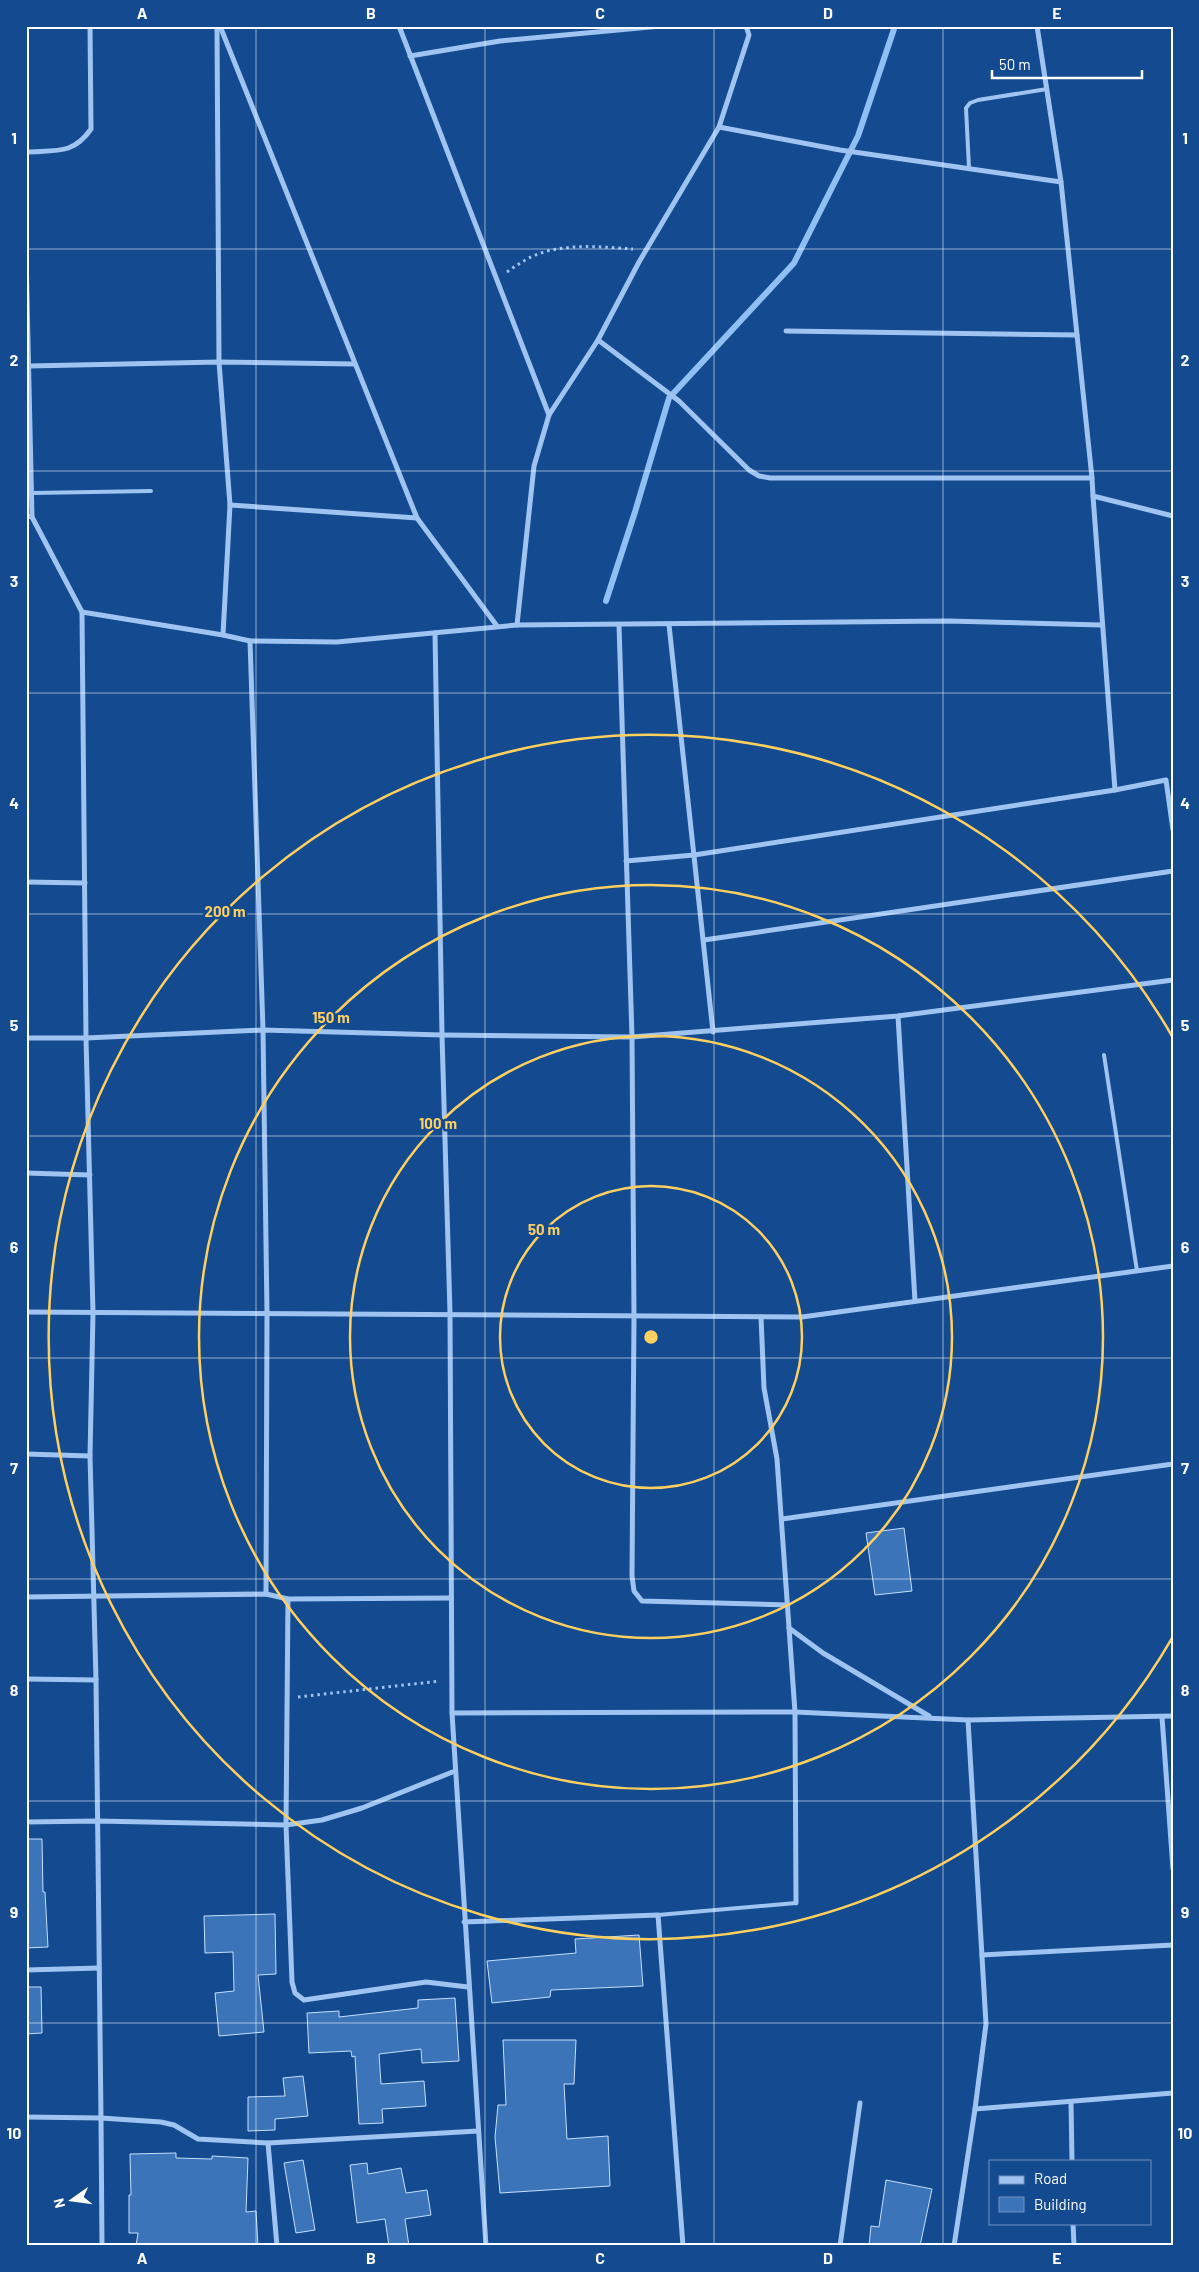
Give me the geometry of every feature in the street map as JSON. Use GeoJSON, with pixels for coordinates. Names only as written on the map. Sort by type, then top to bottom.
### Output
{"type":"FeatureCollection","features":[{"type":"Feature","properties":{"kind":"street"},"geometry":{"type":"LineString","coordinates":[[26,152],[69,149],[83,141],[92,129],[90,26]]}},
{"type":"Feature","properties":{"kind":"street"},"geometry":{"type":"LineString","coordinates":[[218,26],[219,362],[230,505],[223,635]]}},
{"type":"Feature","properties":{"kind":"street"},"geometry":{"type":"LineString","coordinates":[[218,26],[418,518],[497,626]]}},
{"type":"Feature","properties":{"kind":"street"},"geometry":{"type":"LineString","coordinates":[[399,26],[549,415]]}},
{"type":"Feature","properties":{"kind":"street"},"geometry":{"type":"LineString","coordinates":[[410,56],[500,41],[661,26]]}},
{"type":"Feature","properties":{"kind":"street"},"geometry":{"type":"LineString","coordinates":[[516,625],[534,466],[549,415],[598,340],[646,250],[719,127],[748,36],[746,26]]}},
{"type":"Feature","properties":{"kind":"street"},"geometry":{"type":"LineString","coordinates":[[1037,26],[1061,182],[1092,478],[1101,626],[1116,790]]}},
{"type":"Feature","properties":{"kind":"street"},"geometry":{"type":"LineString","coordinates":[[719,127],[840,150],[1061,182]]}},
{"type":"Feature","properties":{"kind":"street"},"geometry":{"type":"LineString","coordinates":[[26,253],[32,493],[29,516],[82,612],[86,1038],[93,1313],[90,1456],[96,1680],[102,2246]]}},
{"type":"Feature","properties":{"kind":"street"},"geometry":{"type":"LineString","coordinates":[[786,331],[1077,335]]}},
{"type":"Feature","properties":{"kind":"street"},"geometry":{"type":"LineString","coordinates":[[598,340],[664,388],[749,470],[759,476],[770,478],[1092,478]]}},
{"type":"Feature","properties":{"kind":"street"},"geometry":{"type":"LineString","coordinates":[[29,366],[219,362],[355,364]]}},
{"type":"Feature","properties":{"kind":"street"},"geometry":{"type":"LineString","coordinates":[[1093,496],[1173,516]]}},
{"type":"Feature","properties":{"kind":"street"},"geometry":{"type":"LineString","coordinates":[[230,505],[418,518]]}},
{"type":"Feature","properties":{"kind":"street"},"geometry":{"type":"LineString","coordinates":[[82,612],[250,641],[337,642],[516,625],[948,621],[1101,626]]}},
{"type":"Feature","properties":{"kind":"street"},"geometry":{"type":"LineString","coordinates":[[619,625],[632,1037],[634,1317],[632,1566],[634,1591],[642,1601],[788,1605]]}},
{"type":"Feature","properties":{"kind":"street"},"geometry":{"type":"LineString","coordinates":[[669,625],[714,1032]]}},
{"type":"Feature","properties":{"kind":"street"},"geometry":{"type":"LineString","coordinates":[[435,633],[442,1035],[450,1313],[452,1712],[468,1987],[486,2246]]}},
{"type":"Feature","properties":{"kind":"street"},"geometry":{"type":"LineString","coordinates":[[250,641],[263,1030],[267,1313],[266,1594]]}},
{"type":"Feature","properties":{"kind":"street"},"geometry":{"type":"LineString","coordinates":[[626,861],[694,855],[1116,790],[1166,780],[1173,830]]}},
{"type":"Feature","properties":{"kind":"street"},"geometry":{"type":"LineString","coordinates":[[704,940],[1173,871]]}},
{"type":"Feature","properties":{"kind":"street"},"geometry":{"type":"LineString","coordinates":[[26,882],[85,883]]}},
{"type":"Feature","properties":{"kind":"street"},"geometry":{"type":"LineString","coordinates":[[26,1038],[86,1038],[263,1030],[442,1035],[632,1037],[898,1016],[1173,980]]}},
{"type":"Feature","properties":{"kind":"street"},"geometry":{"type":"LineString","coordinates":[[898,1016],[915,1301]]}},
{"type":"Feature","properties":{"kind":"street"},"geometry":{"type":"LineString","coordinates":[[26,1173],[90,1175]]}},
{"type":"Feature","properties":{"kind":"street"},"geometry":{"type":"LineString","coordinates":[[26,1312],[450,1313],[634,1317],[802,1317],[1173,1266]]}},
{"type":"Feature","properties":{"kind":"street"},"geometry":{"type":"LineString","coordinates":[[761,1317],[764,1388],[777,1459],[795,1712],[796,1903]]}},
{"type":"Feature","properties":{"kind":"street"},"geometry":{"type":"LineString","coordinates":[[26,1454],[90,1456]]}},
{"type":"Feature","properties":{"kind":"street"},"geometry":{"type":"LineString","coordinates":[[782,1519],[1173,1464]]}},
{"type":"Feature","properties":{"kind":"street"},"geometry":{"type":"LineString","coordinates":[[26,1597],[266,1594],[288,1599],[451,1598]]}},
{"type":"Feature","properties":{"kind":"street"},"geometry":{"type":"LineString","coordinates":[[288,1599],[286,1825],[292,1982],[295,1993],[304,2000],[426,1982],[468,1987]]}},
{"type":"Feature","properties":{"kind":"street"},"geometry":{"type":"LineString","coordinates":[[789,1628],[823,1653],[931,1718]]}},
{"type":"Feature","properties":{"kind":"street"},"geometry":{"type":"LineString","coordinates":[[26,1679],[96,1680]]}},
{"type":"Feature","properties":{"kind":"street"},"geometry":{"type":"LineString","coordinates":[[452,1712],[795,1712],[968,1720],[1173,1716]]}},
{"type":"Feature","properties":{"kind":"street"},"geometry":{"type":"LineString","coordinates":[[1162,1717],[1173,1869]]}},
{"type":"Feature","properties":{"kind":"street"},"geometry":{"type":"LineString","coordinates":[[954,2246],[986,2024],[968,1720]]}},
{"type":"Feature","properties":{"kind":"street"},"geometry":{"type":"LineString","coordinates":[[26,1822],[97,1821],[286,1825],[322,1820],[362,1808],[455,1771]]}},
{"type":"Feature","properties":{"kind":"street"},"geometry":{"type":"LineString","coordinates":[[464,1922],[658,1915],[683,2246]]}},
{"type":"Feature","properties":{"kind":"street"},"geometry":{"type":"LineString","coordinates":[[982,1955],[1173,1945]]}},
{"type":"Feature","properties":{"kind":"street"},"geometry":{"type":"LineString","coordinates":[[26,1970],[99,1968]]}},
{"type":"Feature","properties":{"kind":"street"},"geometry":{"type":"LineString","coordinates":[[975,2109],[1173,2094]]}},
{"type":"Feature","properties":{"kind":"street"},"geometry":{"type":"LineString","coordinates":[[1071,2102],[1072,2160]]}},
{"type":"Feature","properties":{"kind":"street"},"geometry":{"type":"LineString","coordinates":[[840,2246],[860,2103]]}},
{"type":"Feature","properties":{"kind":"street"},"geometry":{"type":"LineString","coordinates":[[26,2117],[101,2118],[162,2122],[174,2125],[198,2140],[268,2143],[478,2131]]}},
{"type":"Feature","properties":{"kind":"street"},"geometry":{"type":"LineString","coordinates":[[268,2143],[278,2246]]}},
{"type":"Feature","properties":{"kind":"street"},"geometry":{"type":"LineString","coordinates":[[1073,2224],[1074,2246]]}},
{"type":"Feature","properties":{"kind":"lane"},"geometry":{"type":"LineString","coordinates":[[968,168],[966,108],[970,103],[978,100],[1047,89]]}},
{"type":"Feature","properties":{"kind":"lane"},"geometry":{"type":"LineString","coordinates":[[32,493],[151,491]]}},
{"type":"Feature","properties":{"kind":"lane"},"geometry":{"type":"LineString","coordinates":[[1104,1055],[1138,1271]]}},
{"type":"Feature","properties":{"kind":"lane"},"geometry":{"type":"LineString","coordinates":[[658,1915],[796,1903]]}},
{"type":"Feature","properties":{"kind":"path"},"geometry":{"type":"LineString","coordinates":[[496,278],[539,254],[559,249],[593,247],[646,250]]}},
{"type":"Feature","properties":{"kind":"path"},"geometry":{"type":"LineString","coordinates":[[287,1698],[452,1680]]}},
{"type":"Feature","properties":{"kind":"building"},"geometry":{"type":"Polygon","coordinates":[[[904,1528],[912,1591],[875,1595],[866,1533],[904,1528]]]}},
{"type":"Feature","properties":{"kind":"building"},"geometry":{"type":"Polygon","coordinates":[[[26,1839],[42,1839],[43,1892],[45,1892],[48,1947],[26,1948],[26,1839]]]}},
{"type":"Feature","properties":{"kind":"building"},"geometry":{"type":"Polygon","coordinates":[[[275,1914],[276,1974],[258,1975],[264,2032],[219,2036],[215,1993],[234,1991],[233,1952],[205,1953],[204,1916],[275,1914]]]}},
{"type":"Feature","properties":{"kind":"building"},"geometry":{"type":"Polygon","coordinates":[[[639,1935],[643,1986],[551,1990],[550,1997],[492,2003],[487,1961],[576,1953],[575,1939],[639,1935]]]}},
{"type":"Feature","properties":{"kind":"building"},"geometry":{"type":"Polygon","coordinates":[[[26,1987],[41,1987],[42,2033],[26,2034],[26,1987]]]}},
{"type":"Feature","properties":{"kind":"building"},"geometry":{"type":"Polygon","coordinates":[[[455,1998],[459,2061],[422,2063],[421,2049],[379,2054],[381,2084],[424,2081],[426,2106],[382,2109],[383,2123],[359,2124],[355,2056],[352,2057],[351,2051],[309,2053],[307,2013],[339,2011],[339,2017],[418,2008],[418,2000],[455,1998]]]}},
{"type":"Feature","properties":{"kind":"building"},"geometry":{"type":"Polygon","coordinates":[[[503,2040],[576,2040],[574,2084],[564,2084],[567,2139],[608,2136],[610,2186],[500,2193],[495,2137],[498,2105],[506,2105],[503,2040]]]}},
{"type":"Feature","properties":{"kind":"building"},"geometry":{"type":"Polygon","coordinates":[[[303,2076],[308,2116],[275,2119],[275,2130],[248,2131],[248,2097],[285,2096],[283,2078],[303,2076]]]}},
{"type":"Feature","properties":{"kind":"building"},"geometry":{"type":"Polygon","coordinates":[[[176,2153],[176,2158],[212,2159],[212,2156],[248,2158],[246,2212],[256,2211],[258,2246],[136,2246],[138,2233],[129,2233],[129,2195],[131,2195],[130,2154],[176,2153]]]}},
{"type":"Feature","properties":{"kind":"building"},"geometry":{"type":"Polygon","coordinates":[[[303,2160],[315,2230],[296,2233],[284,2163],[303,2160]]]}},
{"type":"Feature","properties":{"kind":"building"},"geometry":{"type":"Polygon","coordinates":[[[367,2163],[368,2174],[401,2168],[406,2193],[427,2190],[431,2215],[405,2219],[409,2246],[389,2246],[385,2219],[357,2223],[350,2165],[367,2163]]]}},
{"type":"Feature","properties":{"kind":"building"},"geometry":{"type":"Polygon","coordinates":[[[886,2180],[932,2189],[920,2246],[869,2246],[871,2226],[879,2227],[886,2180]]]}},
{"type":"Feature","properties":{"kind":"waterway"},"geometry":{"type":"LineString","coordinates":[[606,601],[669,398],[794,263],[858,136],[895,26]]}}]}
